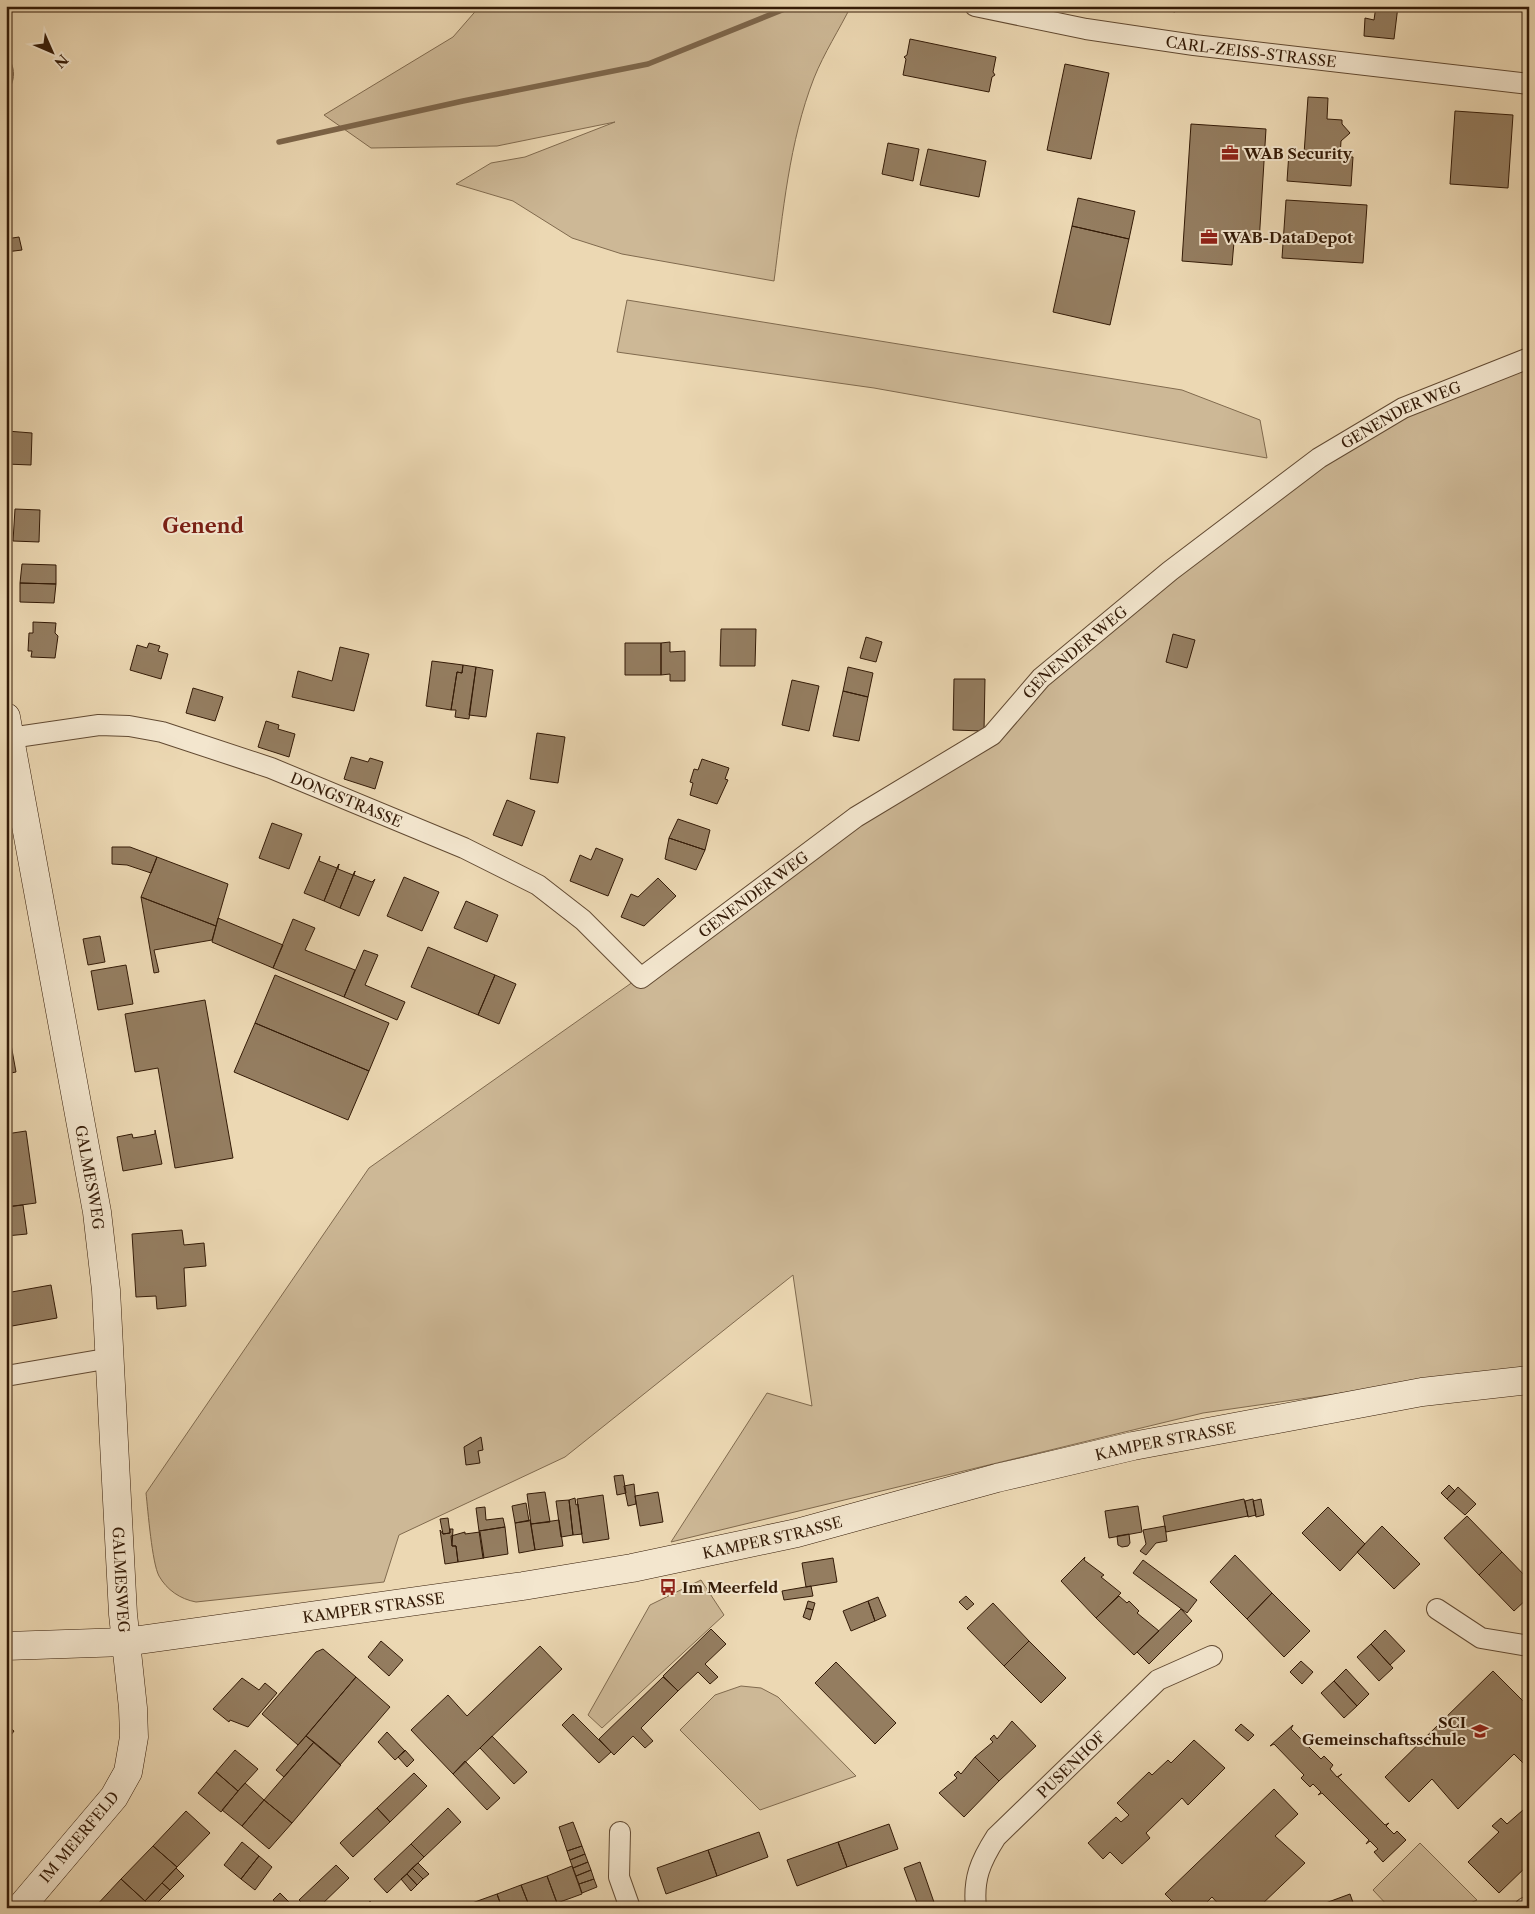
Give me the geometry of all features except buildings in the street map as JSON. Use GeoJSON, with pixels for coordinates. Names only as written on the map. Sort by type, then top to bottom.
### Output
{"type":"FeatureCollection","features":[{"type":"Feature","properties":{"kind":"main road","name":"GALMESWEG"},"geometry":{"type":"LineString","coordinates":[[8,727],[97,1212],[106,1290],[111,1358],[125,1642]]}},
{"type":"Feature","properties":{"kind":"main road","name":"KAMPER STRASSE"},"geometry":{"type":"LineString","coordinates":[[6,1646],[125,1642],[523,1586],[632,1568],[788,1535],[997,1478],[1133,1446],[1422,1392],[1529,1380]]}},
{"type":"Feature","properties":{"kind":"main road","name":"IM MEERFELD"},"geometry":{"type":"LineString","coordinates":[[20,1908],[104,1809],[124,1782],[130,1761],[135,1723],[125,1642]]}},
{"type":"Feature","properties":{"kind":"street","name":"CARL-ZEISS-STRASSE"},"geometry":{"type":"LineString","coordinates":[[975,6],[1086,29],[1194,45],[1529,84]]}},
{"type":"Feature","properties":{"kind":"street","name":"GENENDER WEG"},"geometry":{"type":"LineString","coordinates":[[642,978],[856,817],[992,735],[1041,678],[1170,571],[1319,458],[1403,408],[1529,358]]}},
{"type":"Feature","properties":{"kind":"street","name":"DONGSTRASSE"},"geometry":{"type":"LineString","coordinates":[[8,727],[129,726],[162,732],[271,768],[464,848],[538,885],[584,920],[642,978]]}},
{"type":"Feature","properties":{"kind":"street"},"geometry":{"type":"LineString","coordinates":[[6,1376],[111,1358]]}},
{"type":"Feature","properties":{"kind":"street"},"geometry":{"type":"LineString","coordinates":[[1437,1609],[1481,1638],[1529,1646]]}},
{"type":"Feature","properties":{"kind":"street","name":"PUSENHOF"},"geometry":{"type":"LineString","coordinates":[[976,1908],[974,1887],[985,1854],[996,1838],[1158,1680],[1212,1656]]}},
{"type":"Feature","properties":{"kind":"street"},"geometry":{"type":"LineString","coordinates":[[620,1832],[619,1876],[630,1908]]}},
{"type":"Feature","properties":{"kind":"shaded area"},"geometry":{"type":"Polygon","coordinates":[[[480,6],[851,6],[814,78],[798,127],[788,178],[774,281],[622,254],[572,238],[513,201],[456,184],[491,163],[525,157],[615,122],[497,146],[371,148],[324,115],[453,37],[480,6]]]}},
{"type":"Feature","properties":{"kind":"shaded area"},"geometry":{"type":"Polygon","coordinates":[[[6,54],[12,64],[14,74],[12,84],[6,94],[6,54]]]}},
{"type":"Feature","properties":{"kind":"shaded area"},"geometry":{"type":"Polygon","coordinates":[[[627,300],[1182,390],[1260,420],[1267,458],[874,388],[617,352],[627,300]]]}},
{"type":"Feature","properties":{"kind":"shaded area"},"geometry":{"type":"Polygon","coordinates":[[[1529,358],[1529,1366],[1203,1413],[671,1542],[767,1393],[812,1406],[793,1275],[565,1457],[399,1535],[384,1582],[196,1602],[179,1596],[166,1586],[159,1576],[154,1560],[146,1493],[369,1168],[691,941],[992,735],[1041,678],[1319,458],[1529,358]]]}},
{"type":"Feature","properties":{"kind":"shaded area"},"geometry":{"type":"Polygon","coordinates":[[[701,1580],[724,1615],[602,1728],[588,1715],[650,1605],[701,1580]]]}},
{"type":"Feature","properties":{"kind":"shaded area"},"geometry":{"type":"Polygon","coordinates":[[[741,1686],[761,1688],[778,1697],[856,1776],[760,1810],[680,1730],[715,1695],[741,1686]]]}},
{"type":"Feature","properties":{"kind":"shaded area"},"geometry":{"type":"Polygon","coordinates":[[[1420,1843],[1477,1900],[1460,1908],[1390,1908],[1373,1890],[1420,1843]]]}},
{"type":"Feature","properties":{"kind":"waterway"},"geometry":{"type":"LineString","coordinates":[[279,142],[463,101],[648,64],[792,6]]}},
{"type":"Feature","properties":{"kind":"place","name":"WAB Security"},"geometry":{"type":"Point","coordinates":[1230,153]}},
{"type":"Feature","properties":{"kind":"place","name":"WAB-DataDepot"},"geometry":{"type":"Point","coordinates":[1209,237]}},
{"type":"Feature","properties":{"kind":"place","name":"Im Meerfeld"},"geometry":{"type":"Point","coordinates":[668,1587]}},
{"type":"Feature","properties":{"kind":"place","name":"SCI Gemeinschaftsschule"},"geometry":{"type":"Point","coordinates":[1480,1731]}},
{"type":"Feature","properties":{"kind":"district","name":"Genend"},"geometry":{"type":"Point","coordinates":[203,526]}}]}
